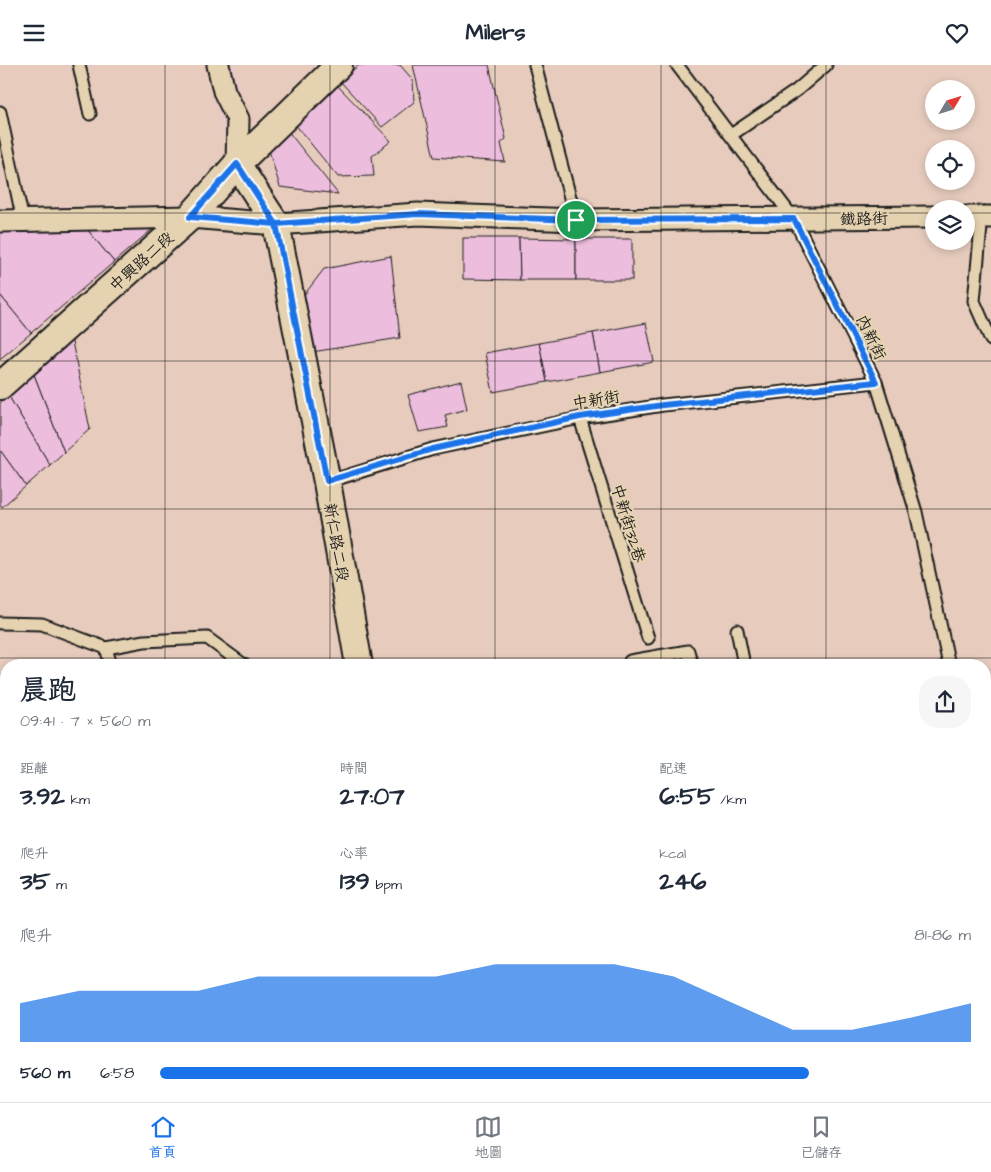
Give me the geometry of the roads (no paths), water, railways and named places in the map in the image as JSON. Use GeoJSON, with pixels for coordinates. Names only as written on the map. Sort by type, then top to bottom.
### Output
{"type":"FeatureCollection","features":[{"type":"Feature","properties":{"kind":"street"},"geometry":{"type":"LineString","coordinates":[[218,65],[224,91],[238,119],[237,164]]}},
{"type":"Feature","properties":{"kind":"street","name":"中興路二段"},"geometry":{"type":"LineString","coordinates":[[0,386],[190,217],[237,164],[339,65]]}},
{"type":"Feature","properties":{"kind":"street","name":"新仁路二段"},"geometry":{"type":"LineString","coordinates":[[237,164],[276,224],[327,481],[358,659]]}},
{"type":"Feature","properties":{"kind":"street","name":"鐵路街"},"geometry":{"type":"LineString","coordinates":[[0,221],[190,217],[276,224],[418,214],[576,220],[925,217]]}},
{"type":"Feature","properties":{"kind":"lane"},"geometry":{"type":"LineString","coordinates":[[79,65],[90,114]]}},
{"type":"Feature","properties":{"kind":"lane"},"geometry":{"type":"LineString","coordinates":[[535,65],[576,220]]}},
{"type":"Feature","properties":{"kind":"lane","name":"內新街"},"geometry":{"type":"LineString","coordinates":[[677,65],[794,219],[876,382],[916,512],[948,659]]}},
{"type":"Feature","properties":{"kind":"lane"},"geometry":{"type":"LineString","coordinates":[[731,135],[797,90],[826,65]]}},
{"type":"Feature","properties":{"kind":"lane"},"geometry":{"type":"LineString","coordinates":[[0,112],[23,221]]}},
{"type":"Feature","properties":{"kind":"lane"},"geometry":{"type":"LineString","coordinates":[[980,217],[974,301],[991,340]]}},
{"type":"Feature","properties":{"kind":"lane","name":"中新街"},"geometry":{"type":"LineString","coordinates":[[327,481],[433,449],[580,417],[663,405],[876,382]]}},
{"type":"Feature","properties":{"kind":"lane","name":"中新街32巷"},"geometry":{"type":"LineString","coordinates":[[580,417],[648,639]]}},
{"type":"Feature","properties":{"kind":"lane"},"geometry":{"type":"LineString","coordinates":[[0,623],[42,624],[106,648],[144,641],[207,639],[235,659]]}},
{"type":"Feature","properties":{"kind":"lane"},"geometry":{"type":"LineString","coordinates":[[737,630],[743,659]]}},
{"type":"Feature","properties":{"kind":"lane"},"geometry":{"type":"LineString","coordinates":[[106,648],[109,659]]}},
{"type":"Feature","properties":{"kind":"lane"},"geometry":{"type":"LineString","coordinates":[[642,659],[688,651],[690,659]]}}]}
